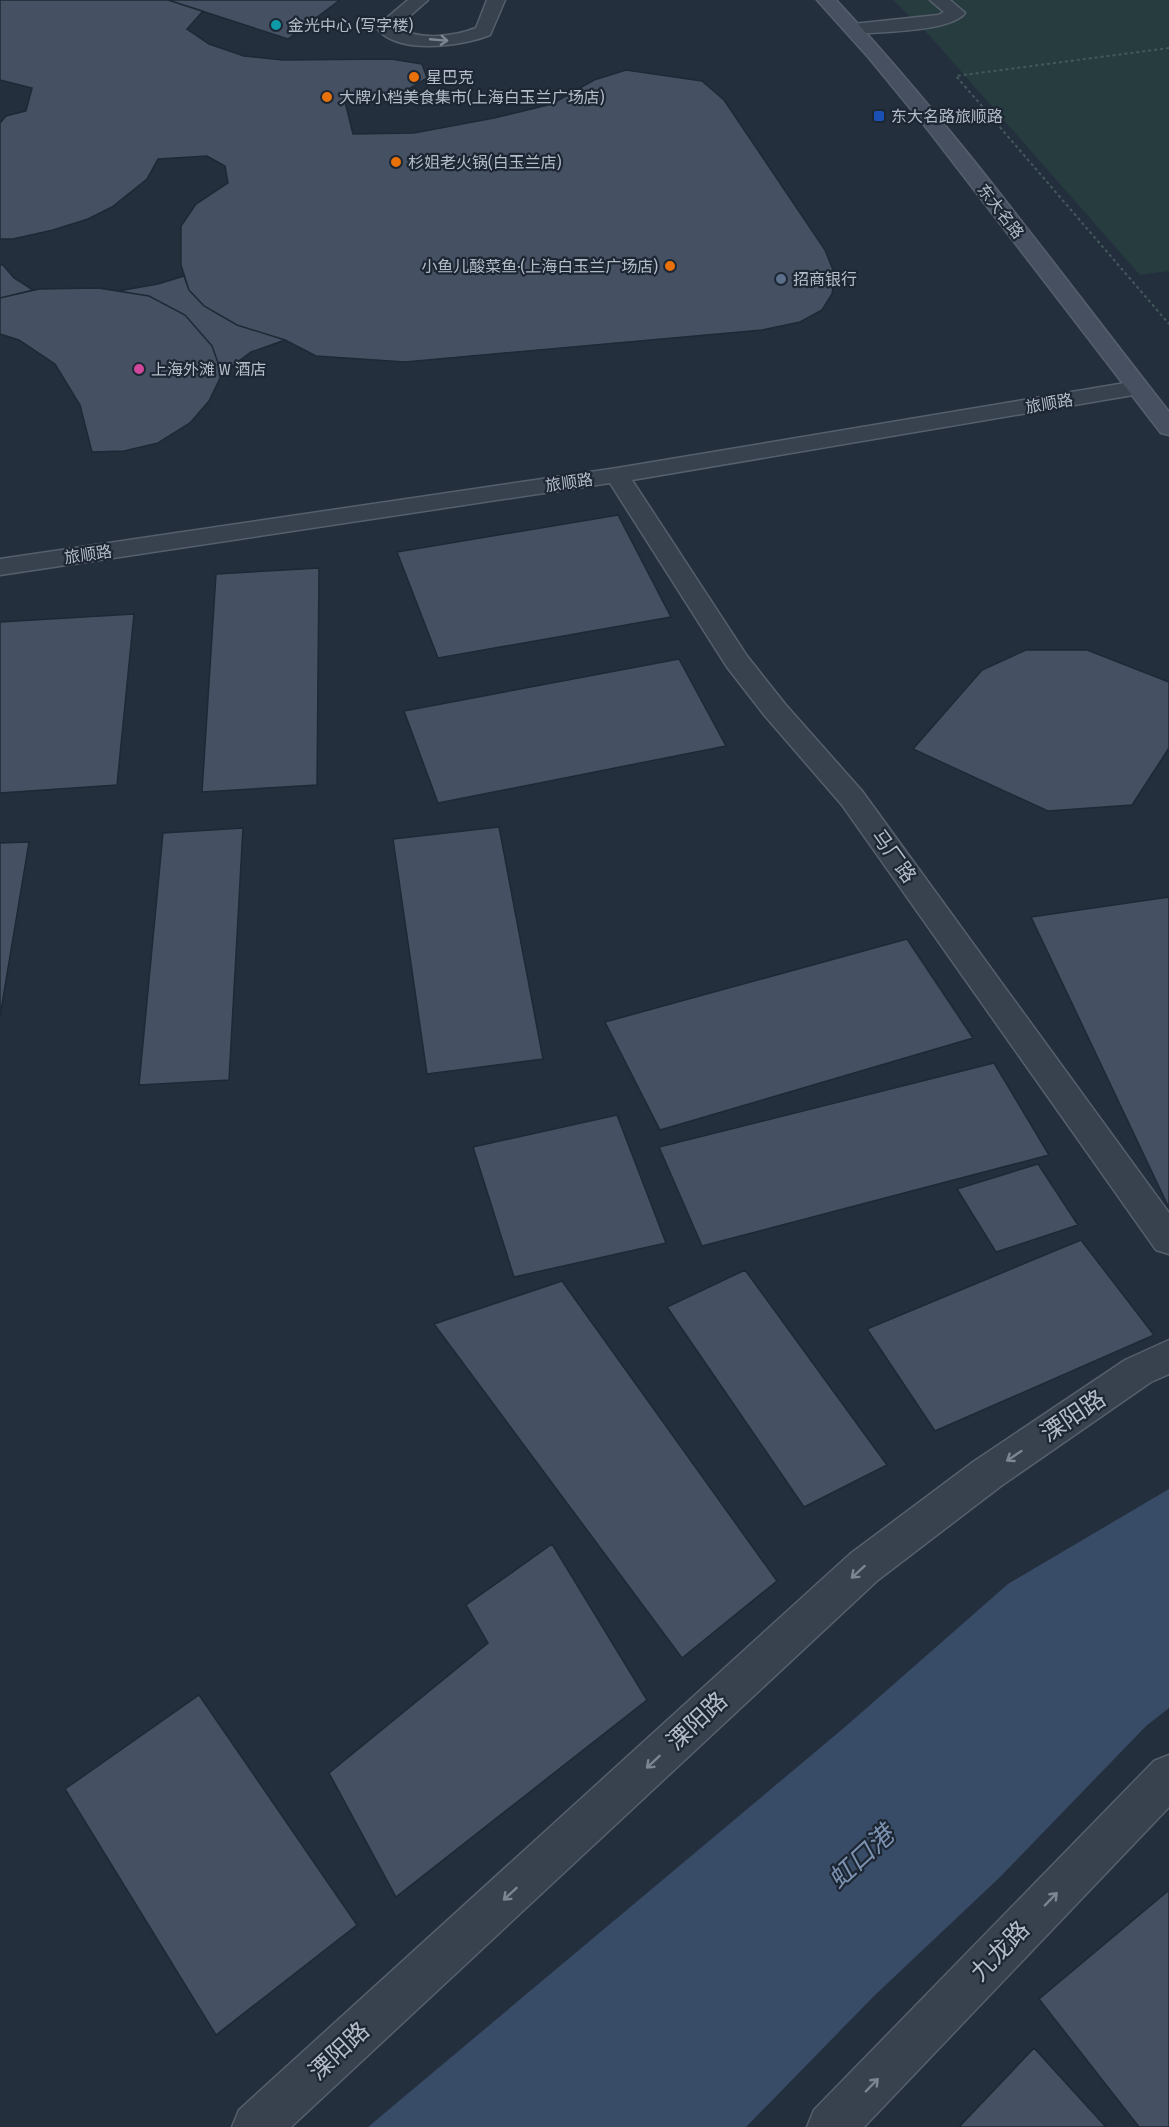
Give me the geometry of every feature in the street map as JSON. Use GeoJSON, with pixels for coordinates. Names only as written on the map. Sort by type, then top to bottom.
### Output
{"type":"FeatureCollection","features":[{"type":"Feature","properties":{"kind":"main road","name":"东大名路"},"geometry":{"type":"LineString","coordinates":[[826,0],[936,127],[1169,428]]}},
{"type":"Feature","properties":{"kind":"street"},"geometry":{"type":"LineString","coordinates":[[419,0],[384,27],[390,32],[428,39],[448,41],[470,38],[484,31],[496,0]]}},
{"type":"Feature","properties":{"kind":"street"},"geometry":{"type":"LineString","coordinates":[[853,30],[942,20],[956,13],[939,0]]}},
{"type":"Feature","properties":{"kind":"street","name":"旅顺路"},"geometry":{"type":"LineString","coordinates":[[0,567],[617,475],[1137,388]]}},
{"type":"Feature","properties":{"kind":"street","name":"马厂路"},"geometry":{"type":"LineString","coordinates":[[617,475],[737,661],[775,710],[852,798],[1169,1240]]}},
{"type":"Feature","properties":{"kind":"street","name":"溧阳路"},"geometry":{"type":"LineString","coordinates":[[256,2127],[864,1567],[987,1474],[1138,1371],[1169,1356]]}},
{"type":"Feature","properties":{"kind":"street","name":"九龙路"},"geometry":{"type":"LineString","coordinates":[[831,2127],[1169,1776]]}},
{"type":"Feature","properties":{"kind":"path"},"geometry":{"type":"LineString","coordinates":[[1169,48],[956,76],[1169,324]]}},
{"type":"Feature","properties":{"kind":"green space"},"geometry":{"type":"Polygon","coordinates":[[[893,0],[1169,0],[1169,271],[1140,275],[930,36],[893,0]]]}},
{"type":"Feature","properties":{"kind":"water","name":"虹口港"},"geometry":{"type":"Polygon","coordinates":[[[1169,1489],[1169,1708],[1146,1726],[1000,1877],[874,1996],[746,2127],[368,2127],[845,1727],[1008,1584],[1169,1489]]]}},
{"type":"Feature","properties":{"kind":"building"},"geometry":{"type":"Polygon","coordinates":[[[0,0],[168,0],[203,11],[187,29],[209,44],[244,56],[283,60],[391,59],[422,64],[427,78],[402,93],[344,98],[353,134],[414,133],[494,118],[552,104],[594,80],[626,70],[702,81],[724,100],[825,250],[835,275],[832,294],[822,310],[800,322],[762,330],[405,362],[316,356],[285,340],[237,325],[204,306],[189,290],[181,265],[181,226],[196,204],[228,183],[225,166],[207,156],[158,159],[147,179],[112,207],[88,219],[53,230],[13,239],[0,239],[0,123],[6,116],[26,111],[32,88],[0,80],[0,0]]]}},
{"type":"Feature","properties":{"kind":"building","name":"金光中心 (写字楼)"},"geometry":{"type":"Polygon","coordinates":[[[168,0],[340,0],[288,39],[168,0]]]}},
{"type":"Feature","properties":{"kind":"building"},"geometry":{"type":"Polygon","coordinates":[[[0,265],[3,265],[14,278],[33,290],[0,298],[0,265]]]}},
{"type":"Feature","properties":{"kind":"building"},"geometry":{"type":"Polygon","coordinates":[[[184,276],[189,290],[204,306],[237,325],[285,340],[251,352],[222,374],[212,346],[185,315],[149,296],[118,291],[158,284],[184,276]]]}},
{"type":"Feature","properties":{"kind":"building","name":"上海外滩 W 酒店"},"geometry":{"type":"Polygon","coordinates":[[[98,288],[149,296],[185,315],[212,346],[222,374],[209,401],[190,423],[158,443],[124,451],[92,452],[80,405],[55,364],[19,340],[0,334],[0,298],[39,289],[98,288]]]}},
{"type":"Feature","properties":{"kind":"building"},"geometry":{"type":"Polygon","coordinates":[[[618,515],[671,617],[438,658],[397,552],[618,515]]]}},
{"type":"Feature","properties":{"kind":"building"},"geometry":{"type":"Polygon","coordinates":[[[319,568],[317,785],[202,792],[216,574],[319,568]]]}},
{"type":"Feature","properties":{"kind":"building"},"geometry":{"type":"Polygon","coordinates":[[[134,614],[117,785],[0,793],[0,622],[134,614]]]}},
{"type":"Feature","properties":{"kind":"building"},"geometry":{"type":"Polygon","coordinates":[[[1026,650],[1087,650],[1169,682],[1169,748],[1132,805],[1048,811],[913,749],[982,670],[1026,650]]]}},
{"type":"Feature","properties":{"kind":"building"},"geometry":{"type":"Polygon","coordinates":[[[679,659],[726,746],[438,803],[404,711],[679,659]]]}},
{"type":"Feature","properties":{"kind":"building"},"geometry":{"type":"Polygon","coordinates":[[[499,827],[543,1059],[427,1074],[393,839],[499,827]]]}},
{"type":"Feature","properties":{"kind":"building"},"geometry":{"type":"Polygon","coordinates":[[[243,828],[229,1080],[139,1085],[163,833],[243,828]]]}},
{"type":"Feature","properties":{"kind":"building"},"geometry":{"type":"Polygon","coordinates":[[[29,842],[0,1016],[0,843],[29,842]]]}},
{"type":"Feature","properties":{"kind":"building"},"geometry":{"type":"Polygon","coordinates":[[[1169,897],[1169,1208],[1031,917],[1169,897]]]}},
{"type":"Feature","properties":{"kind":"building"},"geometry":{"type":"Polygon","coordinates":[[[907,939],[973,1038],[660,1130],[605,1022],[907,939]]]}},
{"type":"Feature","properties":{"kind":"building"},"geometry":{"type":"Polygon","coordinates":[[[994,1063],[1049,1155],[702,1246],[659,1147],[994,1063]]]}},
{"type":"Feature","properties":{"kind":"building"},"geometry":{"type":"Polygon","coordinates":[[[617,1115],[666,1243],[514,1277],[473,1147],[617,1115]]]}},
{"type":"Feature","properties":{"kind":"building"},"geometry":{"type":"Polygon","coordinates":[[[1038,1164],[1078,1225],[996,1252],[957,1189],[1038,1164]]]}},
{"type":"Feature","properties":{"kind":"building"},"geometry":{"type":"Polygon","coordinates":[[[1081,1240],[1154,1335],[935,1431],[867,1329],[1081,1240]]]}},
{"type":"Feature","properties":{"kind":"building"},"geometry":{"type":"Polygon","coordinates":[[[745,1270],[887,1465],[804,1507],[667,1307],[745,1270]]]}},
{"type":"Feature","properties":{"kind":"building"},"geometry":{"type":"Polygon","coordinates":[[[562,1281],[777,1581],[682,1658],[434,1324],[562,1281]]]}},
{"type":"Feature","properties":{"kind":"building"},"geometry":{"type":"Polygon","coordinates":[[[552,1544],[647,1700],[396,1897],[329,1773],[488,1643],[466,1605],[552,1544]]]}},
{"type":"Feature","properties":{"kind":"building"},"geometry":{"type":"Polygon","coordinates":[[[199,1695],[357,1925],[216,2035],[65,1789],[199,1695]]]}},
{"type":"Feature","properties":{"kind":"building"},"geometry":{"type":"Polygon","coordinates":[[[1169,1890],[1169,2127],[1139,2127],[1039,1999],[1169,1890]]]}},
{"type":"Feature","properties":{"kind":"building"},"geometry":{"type":"Polygon","coordinates":[[[1034,2048],[1106,2127],[959,2127],[1034,2048]]]}},
{"type":"Feature","properties":{"kind":"place","name":"金光中心 (写字楼)"},"geometry":{"type":"Point","coordinates":[276,25]}},
{"type":"Feature","properties":{"kind":"place","name":"星巴克"},"geometry":{"type":"Point","coordinates":[414,77]}},
{"type":"Feature","properties":{"kind":"place","name":"大牌小档美食集市(上海白玉兰广场店)"},"geometry":{"type":"Point","coordinates":[327,97]}},
{"type":"Feature","properties":{"kind":"place","name":"东大名路旅顺路"},"geometry":{"type":"Point","coordinates":[879,116]}},
{"type":"Feature","properties":{"kind":"place","name":"杉姐老火锅(白玉兰店)"},"geometry":{"type":"Point","coordinates":[396,162]}},
{"type":"Feature","properties":{"kind":"place","name":"小鱼儿酸菜鱼·(上海白玉兰广场店)"},"geometry":{"type":"Point","coordinates":[670,266]}},
{"type":"Feature","properties":{"kind":"place","name":"招商银行"},"geometry":{"type":"Point","coordinates":[781,279]}},
{"type":"Feature","properties":{"kind":"place","name":"上海外滩 W 酒店"},"geometry":{"type":"Point","coordinates":[139,369]}}]}
